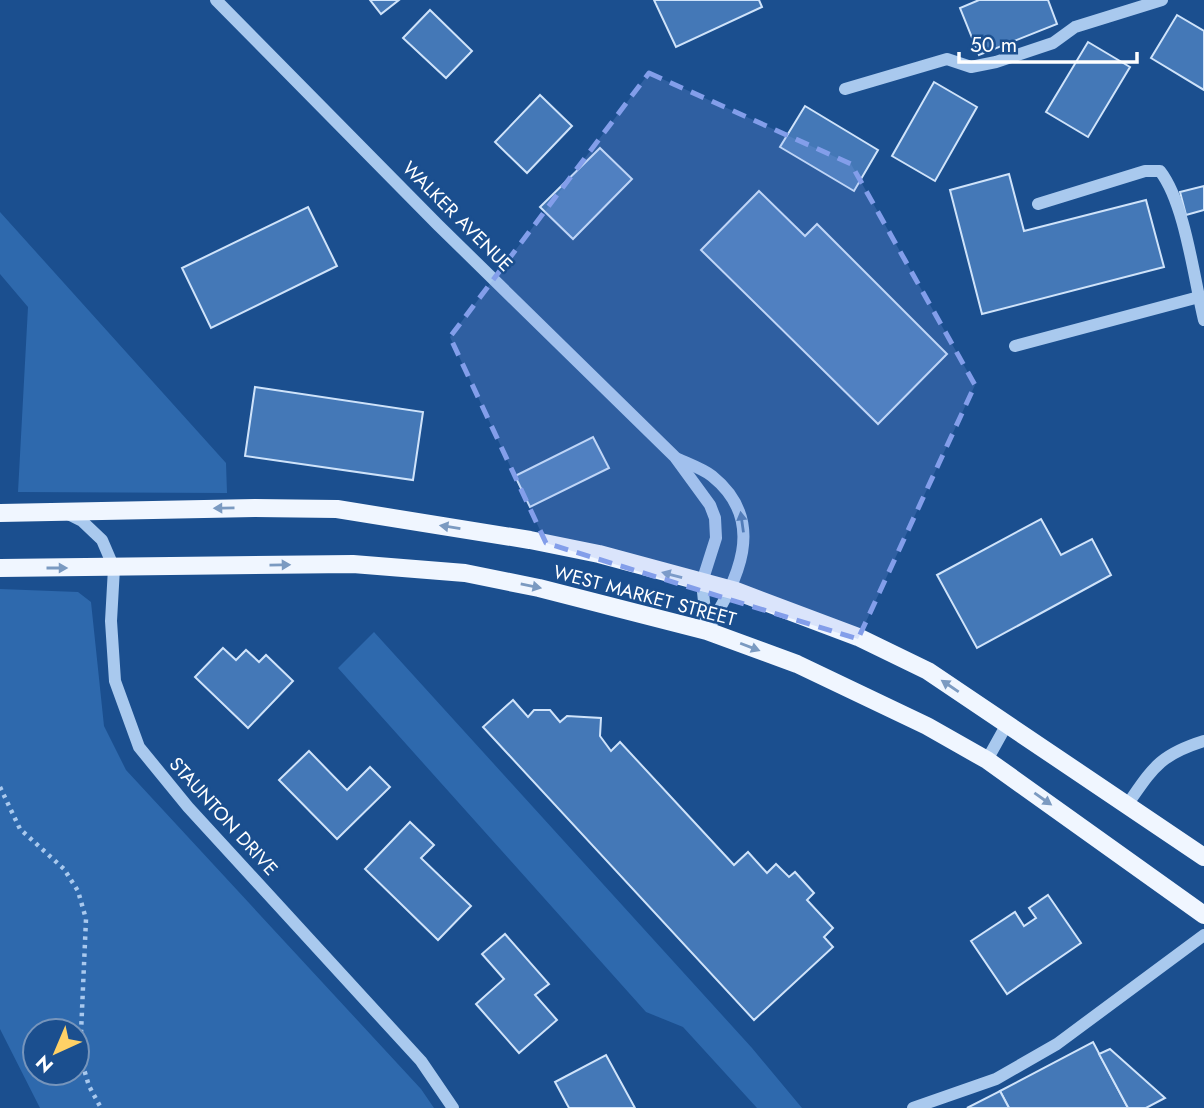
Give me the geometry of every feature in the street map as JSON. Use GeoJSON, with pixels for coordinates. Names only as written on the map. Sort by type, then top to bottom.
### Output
{"type":"FeatureCollection","features":[{"type":"Feature","properties":{"kind":"main road","name":"WEST MARKET STREET"},"geometry":{"type":"LineString","coordinates":[[0,513],[337,509],[542,542],[732,589],[858,637],[928,671],[1204,857]]}},
{"type":"Feature","properties":{"kind":"main road","name":"WEST MARKET STREET"},"geometry":{"type":"LineString","coordinates":[[0,568],[353,564],[465,573],[539,588],[707,631],[797,664],[927,726],[987,760],[1204,915]]}},
{"type":"Feature","properties":{"kind":"street","name":"WALKER AVENUE"},"geometry":{"type":"LineString","coordinates":[[216,0],[438,225],[675,457],[710,505],[715,518],[716,538],[702,582],[707,631]]}},
{"type":"Feature","properties":{"kind":"street"},"geometry":{"type":"LineString","coordinates":[[845,89],[947,59],[971,66],[996,62],[1053,43],[1075,27],[1162,0]]}},
{"type":"Feature","properties":{"kind":"street"},"geometry":{"type":"LineString","coordinates":[[1038,204],[1145,171],[1160,171],[1169,183],[1180,217],[1204,320]]}},
{"type":"Feature","properties":{"kind":"street"},"geometry":{"type":"LineString","coordinates":[[1016,345],[1199,297]]}},
{"type":"Feature","properties":{"kind":"street","name":"WALKER AVENUE"},"geometry":{"type":"LineString","coordinates":[[675,457],[710,474],[726,489],[740,510],[743,551],[732,589],[707,631]]}},
{"type":"Feature","properties":{"kind":"street","name":"STAUNTON DRIVE"},"geometry":{"type":"LineString","coordinates":[[64,512],[82,521],[102,540],[114,568],[111,621],[116,681],[139,747],[188,807],[421,1061],[453,1108]]}},
{"type":"Feature","properties":{"kind":"street"},"geometry":{"type":"LineString","coordinates":[[987,760],[1007,724]]}},
{"type":"Feature","properties":{"kind":"street"},"geometry":{"type":"LineString","coordinates":[[1127,805],[1155,766],[1177,749],[1204,741]]}},
{"type":"Feature","properties":{"kind":"street"},"geometry":{"type":"LineString","coordinates":[[913,1108],[996,1079],[1057,1044],[1204,935]]}},
{"type":"Feature","properties":{"kind":"path"},"geometry":{"type":"LineString","coordinates":[[0,787],[20,829],[64,869],[78,891],[86,919],[80,1056],[89,1086],[101,1108]]}},
{"type":"Feature","properties":{"kind":"highlighted area"},"geometry":{"type":"Polygon","coordinates":[[[649,73],[851,164],[975,385],[858,639],[546,543],[450,337],[649,73]]]}},
{"type":"Feature","properties":{"kind":"shaded area"},"geometry":{"type":"Polygon","coordinates":[[[0,212],[226,463],[227,493],[18,492],[28,307],[0,274],[0,212]]]}},
{"type":"Feature","properties":{"kind":"shaded area"},"geometry":{"type":"Polygon","coordinates":[[[0,589],[78,592],[91,602],[104,726],[126,770],[421,1089],[434,1108],[40,1108],[29,1087],[91,1087],[91,1017],[21,1017],[21,1070],[0,1029],[0,589]]]}},
{"type":"Feature","properties":{"kind":"shaded area"},"geometry":{"type":"Polygon","coordinates":[[[374,632],[752,1048],[802,1108],[757,1108],[683,1027],[646,1012],[338,668],[374,632]]]}},
{"type":"Feature","properties":{"kind":"building"},"geometry":{"type":"Polygon","coordinates":[[[370,0],[399,0],[381,14],[370,0]]]}},
{"type":"Feature","properties":{"kind":"building"},"geometry":{"type":"Polygon","coordinates":[[[654,0],[759,0],[762,7],[676,47],[654,0]]]}},
{"type":"Feature","properties":{"kind":"building"},"geometry":{"type":"Polygon","coordinates":[[[979,0],[1048,0],[1057,24],[979,55],[960,8],[979,0]]]}},
{"type":"Feature","properties":{"kind":"building"},"geometry":{"type":"Polygon","coordinates":[[[430,10],[472,51],[446,78],[403,38],[430,10]]]}},
{"type":"Feature","properties":{"kind":"building"},"geometry":{"type":"Polygon","coordinates":[[[1177,15],[1204,31],[1204,90],[1151,58],[1177,15]]]}},
{"type":"Feature","properties":{"kind":"building"},"geometry":{"type":"Polygon","coordinates":[[[1088,42],[1130,67],[1088,137],[1046,112],[1088,42]]]}},
{"type":"Feature","properties":{"kind":"building"},"geometry":{"type":"Polygon","coordinates":[[[934,82],[977,107],[935,181],[892,156],[934,82]]]}},
{"type":"Feature","properties":{"kind":"building"},"geometry":{"type":"Polygon","coordinates":[[[540,95],[572,126],[527,173],[495,142],[540,95]]]}},
{"type":"Feature","properties":{"kind":"building"},"geometry":{"type":"Polygon","coordinates":[[[805,106],[878,150],[854,191],[780,147],[805,106]]]}},
{"type":"Feature","properties":{"kind":"building"},"geometry":{"type":"Polygon","coordinates":[[[600,148],[632,179],[573,239],[540,207],[600,148]]]}},
{"type":"Feature","properties":{"kind":"building"},"geometry":{"type":"Polygon","coordinates":[[[1009,174],[1024,231],[1146,200],[1164,267],[982,314],[950,190],[1009,174]]]}},
{"type":"Feature","properties":{"kind":"building"},"geometry":{"type":"Polygon","coordinates":[[[1204,186],[1204,210],[1186,215],[1180,192],[1204,186]]]}},
{"type":"Feature","properties":{"kind":"building"},"geometry":{"type":"Polygon","coordinates":[[[759,191],[805,236],[817,224],[947,354],[878,424],[701,250],[759,191]]]}},
{"type":"Feature","properties":{"kind":"building"},"geometry":{"type":"Polygon","coordinates":[[[308,207],[337,266],[211,328],[182,268],[308,207]]]}},
{"type":"Feature","properties":{"kind":"building"},"geometry":{"type":"Polygon","coordinates":[[[255,387],[423,412],[413,480],[245,456],[255,387]]]}},
{"type":"Feature","properties":{"kind":"building"},"geometry":{"type":"Polygon","coordinates":[[[593,437],[609,468],[530,507],[515,476],[593,437]]]}},
{"type":"Feature","properties":{"kind":"building"},"geometry":{"type":"Polygon","coordinates":[[[1041,519],[1061,555],[1092,539],[1111,575],[977,648],[937,575],[1041,519]]]}},
{"type":"Feature","properties":{"kind":"building"},"geometry":{"type":"Polygon","coordinates":[[[223,648],[236,660],[246,650],[259,662],[266,655],[293,681],[248,728],[195,677],[223,648]]]}},
{"type":"Feature","properties":{"kind":"building"},"geometry":{"type":"Polygon","coordinates":[[[513,700],[528,717],[534,710],[550,710],[560,722],[567,716],[601,718],[600,736],[611,751],[620,742],[734,865],[748,852],[767,873],[776,864],[789,877],[795,872],[814,893],[807,900],[833,928],[824,937],[833,947],[754,1020],[483,727],[513,700]]]}},
{"type":"Feature","properties":{"kind":"building"},"geometry":{"type":"Polygon","coordinates":[[[309,751],[347,790],[370,767],[390,787],[337,839],[279,780],[309,751]]]}},
{"type":"Feature","properties":{"kind":"building"},"geometry":{"type":"Polygon","coordinates":[[[410,822],[434,845],[421,858],[471,906],[438,940],[365,869],[410,822]]]}},
{"type":"Feature","properties":{"kind":"building"},"geometry":{"type":"Polygon","coordinates":[[[1048,895],[1081,943],[1007,994],[971,941],[1015,912],[1024,926],[1036,918],[1029,908],[1048,895]]]}},
{"type":"Feature","properties":{"kind":"building"},"geometry":{"type":"Polygon","coordinates":[[[505,934],[549,984],[535,995],[557,1020],[519,1053],[476,1004],[504,979],[482,954],[505,934]]]}},
{"type":"Feature","properties":{"kind":"building"},"geometry":{"type":"Polygon","coordinates":[[[1093,1042],[1128,1108],[1009,1108],[1000,1091],[1093,1042]]]}},
{"type":"Feature","properties":{"kind":"building"},"geometry":{"type":"Polygon","coordinates":[[[1110,1049],[1165,1098],[1146,1108],[1128,1108],[1099,1054],[1110,1049]]]}},
{"type":"Feature","properties":{"kind":"building"},"geometry":{"type":"Polygon","coordinates":[[[606,1055],[635,1108],[569,1108],[555,1082],[606,1055]]]}},
{"type":"Feature","properties":{"kind":"building"},"geometry":{"type":"Polygon","coordinates":[[[1000,1091],[1009,1108],[967,1108],[1000,1091]]]}}]}
